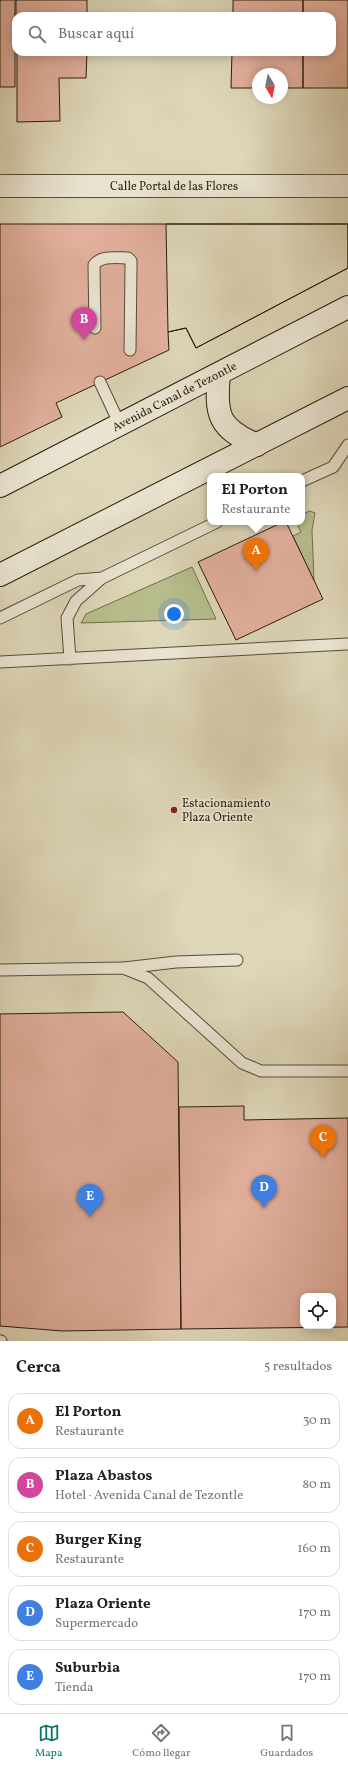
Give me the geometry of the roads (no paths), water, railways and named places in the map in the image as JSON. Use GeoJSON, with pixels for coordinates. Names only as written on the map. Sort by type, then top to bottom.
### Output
{"type":"FeatureCollection","features":[{"type":"Feature","properties":{"kind":"main road","name":"Calle Portal de las Flores"},"geometry":{"type":"LineString","coordinates":[[0,186],[348,186]]}},
{"type":"Feature","properties":{"kind":"main road","name":"Avenida Canal de Tezontle"},"geometry":{"type":"LineString","coordinates":[[0,486],[348,307]]}},
{"type":"Feature","properties":{"kind":"main road"},"geometry":{"type":"LineString","coordinates":[[219,374],[216,399],[221,418],[229,430],[241,438],[257,445]]}},
{"type":"Feature","properties":{"kind":"main road"},"geometry":{"type":"LineString","coordinates":[[0,575],[348,398]]}},
{"type":"Feature","properties":{"kind":"lane"},"geometry":{"type":"LineString","coordinates":[[95,328],[94,265],[97,261],[103,258],[128,258],[131,261],[132,267],[130,350]]}},
{"type":"Feature","properties":{"kind":"lane"},"geometry":{"type":"LineString","coordinates":[[100,382],[120,425]]}},
{"type":"Feature","properties":{"kind":"lane"},"geometry":{"type":"LineString","coordinates":[[305,480],[333,466],[348,445]]}},
{"type":"Feature","properties":{"kind":"lane"},"geometry":{"type":"LineString","coordinates":[[70,659],[68,618],[76,601],[102,578],[212,525]]}},
{"type":"Feature","properties":{"kind":"lane"},"geometry":{"type":"LineString","coordinates":[[0,618],[78,580],[102,578]]}},
{"type":"Feature","properties":{"kind":"lane"},"geometry":{"type":"LineString","coordinates":[[0,662],[348,644]]}},
{"type":"Feature","properties":{"kind":"lane"},"geometry":{"type":"LineString","coordinates":[[0,970],[123,968],[176,962],[237,960]]}},
{"type":"Feature","properties":{"kind":"lane"},"geometry":{"type":"LineString","coordinates":[[123,968],[148,978],[242,1063],[261,1071],[348,1072]]}},
{"type":"Feature","properties":{"kind":"place","name":"Plaza Abastos"},"geometry":{"type":"Point","coordinates":[84,340]}},
{"type":"Feature","properties":{"kind":"place","name":"El Porton"},"geometry":{"type":"Point","coordinates":[256,571]}},
{"type":"Feature","properties":{"kind":"place","name":"Estacionamiento Plaza Oriente"},"geometry":{"type":"Point","coordinates":[174,810]}},
{"type":"Feature","properties":{"kind":"place","name":"Burger King"},"geometry":{"type":"Point","coordinates":[323,1158]}},
{"type":"Feature","properties":{"kind":"place","name":"Plaza Oriente"},"geometry":{"type":"Point","coordinates":[264,1208]}},
{"type":"Feature","properties":{"kind":"place","name":"Suburbia"},"geometry":{"type":"Point","coordinates":[90,1217]}}]}
